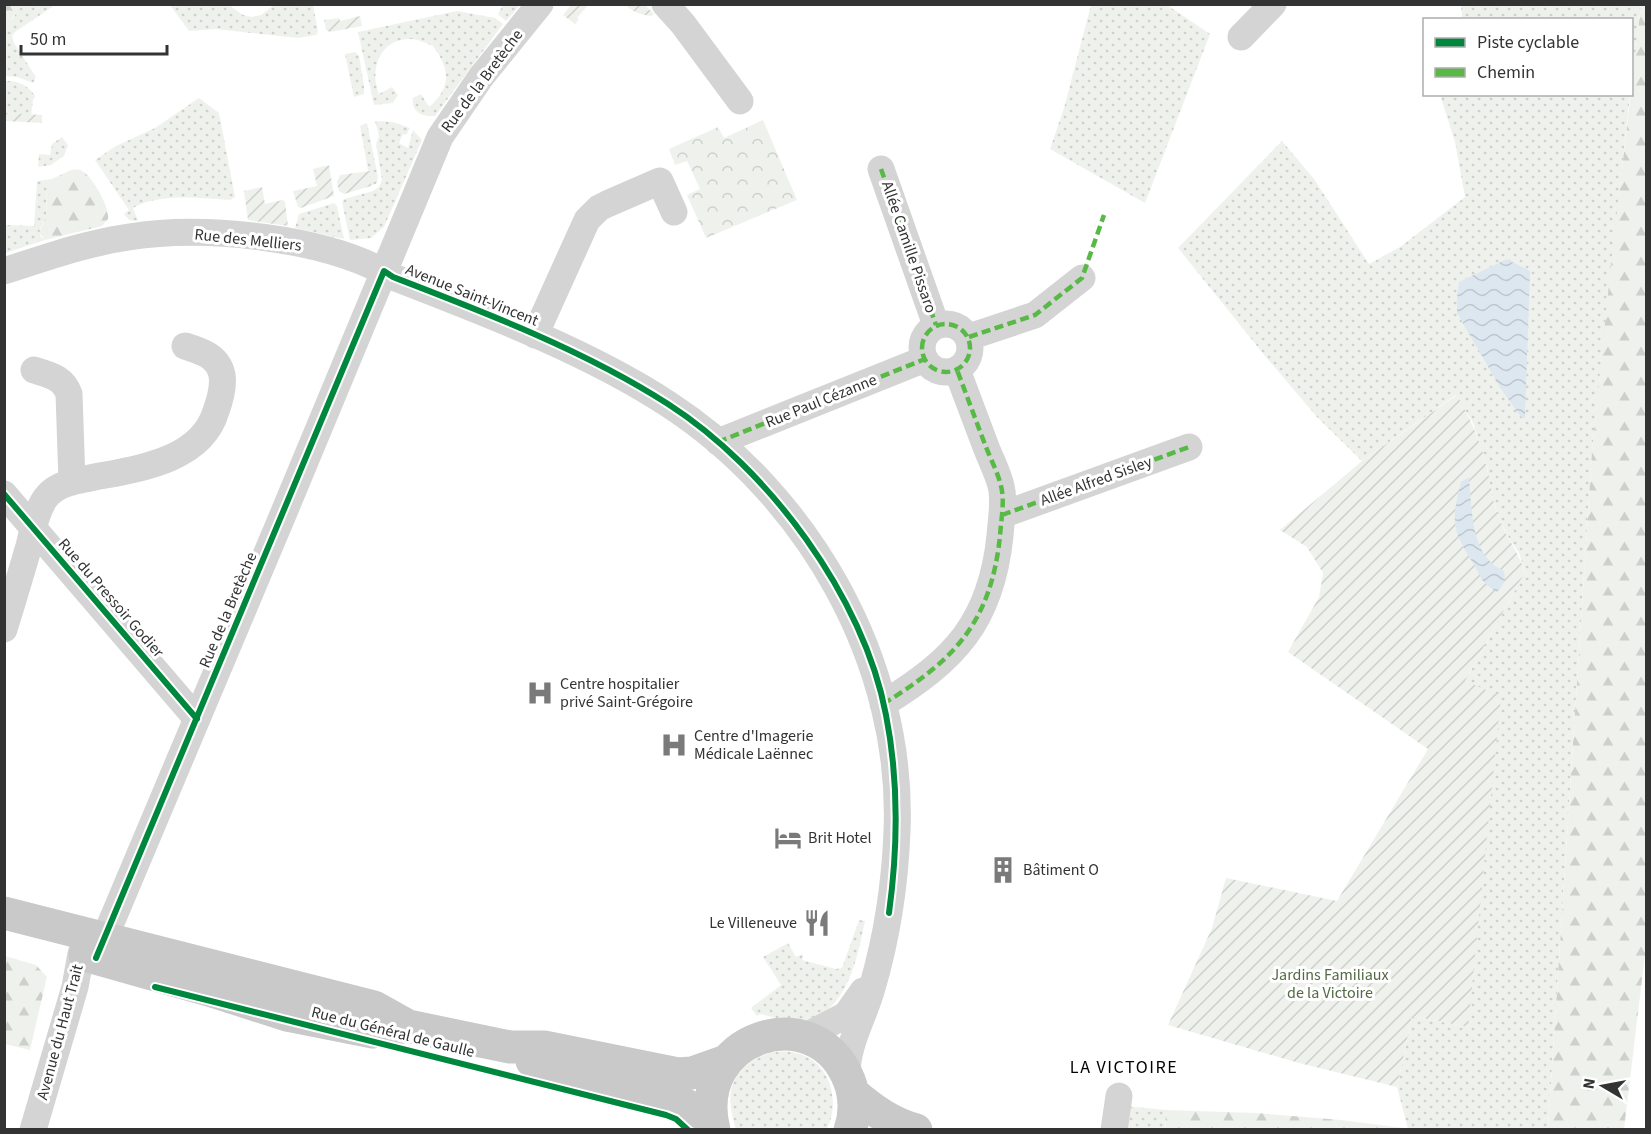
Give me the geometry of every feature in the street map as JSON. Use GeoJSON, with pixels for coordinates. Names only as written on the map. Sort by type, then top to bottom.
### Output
{"type":"FeatureCollection","features":[{"type":"Feature","properties":{"kind":"main road","name":"Rue du Général de Gaulle"},"geometry":{"type":"LineString","coordinates":[[4,913],[209,990],[287,1015],[374,1032],[408,1026],[510,1047],[544,1047],[678,1074],[692,1073],[726,1061]]}},
{"type":"Feature","properties":{"kind":"main road","name":"Rue du Général de Gaulle"},"geometry":{"type":"LineString","coordinates":[[4,928],[54,941],[92,946]]}},
{"type":"Feature","properties":{"kind":"main road"},"geometry":{"type":"LineString","coordinates":[[712,1124],[710,1103],[712,1088],[717,1074],[726,1061],[745,1044],[759,1038],[780,1034],[804,1037],[829,1051],[839,1062],[850,1083],[877,1113],[891,1122],[916,1130]]}},
{"type":"Feature","properties":{"kind":"main road","name":"Rue du Général de Gaulle"},"geometry":{"type":"LineString","coordinates":[[510,1047],[537,1064],[573,1076],[674,1099],[712,1124]]}},
{"type":"Feature","properties":{"kind":"main road"},"geometry":{"type":"LineString","coordinates":[[850,1083],[854,1108],[850,1130]]}},
{"type":"Feature","properties":{"kind":"street","name":"Rue de la Bretèche"},"geometry":{"type":"LineString","coordinates":[[92,946],[197,719],[440,137],[481,77],[540,4]]}},
{"type":"Feature","properties":{"kind":"street"},"geometry":{"type":"LineString","coordinates":[[665,4],[683,24],[740,101]]}},
{"type":"Feature","properties":{"kind":"street"},"geometry":{"type":"LineString","coordinates":[[1241,37],[1273,4]]}},
{"type":"Feature","properties":{"kind":"street","name":"Allée Camille Pissaro"},"geometry":{"type":"LineString","coordinates":[[882,169],[936,325]]}},
{"type":"Feature","properties":{"kind":"street"},"geometry":{"type":"LineString","coordinates":[[535,335],[587,220],[599,208],[660,181],[674,212]]}},
{"type":"Feature","properties":{"kind":"street","name":"Rue des Melliers"},"geometry":{"type":"LineString","coordinates":[[4,271],[74,249],[129,237],[152,234],[211,233],[272,239],[330,251],[359,259],[384,272]]}},
{"type":"Feature","properties":{"kind":"street","name":"Avenue Saint-Vincent"},"geometry":{"type":"LineString","coordinates":[[384,272],[535,335],[615,373],[669,404],[718,442],[759,480],[795,523],[828,572],[863,642],[874,670],[883,704],[893,765],[897,830],[894,879],[882,949],[872,991],[847,1060],[850,1083]]}},
{"type":"Feature","properties":{"kind":"street"},"geometry":{"type":"LineString","coordinates":[[969,337],[1035,315],[1082,278]]}},
{"type":"Feature","properties":{"kind":"street"},"geometry":{"type":"LineString","coordinates":[[949,323],[960,327],[969,337],[971,349],[967,362],[957,370],[945,372],[933,369],[925,359],[922,346],[926,333],[936,325],[949,323]]}},
{"type":"Feature","properties":{"kind":"street"},"geometry":{"type":"LineString","coordinates":[[4,629],[34,528],[47,496],[58,487],[72,482],[138,468],[169,458],[191,447],[209,430],[220,399],[222,374],[211,356],[185,346]]}},
{"type":"Feature","properties":{"kind":"street","name":"Rue Paul Cézanne"},"geometry":{"type":"LineString","coordinates":[[718,442],[925,359]]}},
{"type":"Feature","properties":{"kind":"street"},"geometry":{"type":"LineString","coordinates":[[34,370],[60,379],[66,385],[69,394],[72,482]]}},
{"type":"Feature","properties":{"kind":"street"},"geometry":{"type":"LineString","coordinates":[[883,704],[928,675],[953,652],[975,622],[984,604],[996,567],[1002,515],[1001,487],[957,370]]}},
{"type":"Feature","properties":{"kind":"street","name":"Allée Alfred Sisley"},"geometry":{"type":"LineString","coordinates":[[1002,515],[1189,447]]}},
{"type":"Feature","properties":{"kind":"street","name":"Rue du Pressoir Godier"},"geometry":{"type":"LineString","coordinates":[[4,494],[197,719]]}},
{"type":"Feature","properties":{"kind":"street","name":"Avenue du Haut Trait"},"geometry":{"type":"LineString","coordinates":[[33,1130],[75,987],[92,946]]}},
{"type":"Feature","properties":{"kind":"street","name":"Avenue Saint-Vincent"},"geometry":{"type":"LineString","coordinates":[[804,1037],[846,1015],[860,997],[882,949]]}},
{"type":"Feature","properties":{"kind":"street"},"geometry":{"type":"LineString","coordinates":[[1114,1130],[1119,1096]]}},
{"type":"Feature","properties":{"kind":"green space"},"geometry":{"type":"Polygon","coordinates":[[[5,4],[19,5],[19,7],[5,30],[5,4]]]}},
{"type":"Feature","properties":{"kind":"green space"},"geometry":{"type":"Polygon","coordinates":[[[19,5],[55,5],[12,36],[14,43],[36,77],[33,83],[17,77],[5,76],[4,30],[19,5]]]}},
{"type":"Feature","properties":{"kind":"green space"},"geometry":{"type":"Polygon","coordinates":[[[170,5],[229,5],[243,15],[252,17],[261,15],[274,5],[313,5],[318,32],[316,35],[298,38],[216,29],[189,31],[170,5]]]}},
{"type":"Feature","properties":{"kind":"green space"},"geometry":{"type":"Polygon","coordinates":[[[503,5],[520,5],[506,21],[498,14],[503,5]]]}},
{"type":"Feature","properties":{"kind":"green space"},"geometry":{"type":"Polygon","coordinates":[[[571,5],[588,5],[575,24],[563,15],[571,5]]]}},
{"type":"Feature","properties":{"kind":"green space"},"geometry":{"type":"Polygon","coordinates":[[[626,5],[645,5],[654,14],[651,16],[641,14],[626,5]]]}},
{"type":"Feature","properties":{"kind":"green space"},"geometry":{"type":"Polygon","coordinates":[[[1091,5],[1167,5],[1210,34],[1145,203],[1050,149],[1064,108],[1091,5]]]}},
{"type":"Feature","properties":{"kind":"green space"},"geometry":{"type":"Polygon","coordinates":[[[1461,5],[1641,5],[1633,76],[1633,18],[1462,18],[1461,5]]]}},
{"type":"Feature","properties":{"kind":"green space"},"geometry":{"type":"Polygon","coordinates":[[[1641,5],[1646,5],[1646,947],[1624,1129],[1548,1129],[1592,451],[1611,264],[1630,96],[1633,96],[1633,74],[1641,5]]]}},
{"type":"Feature","properties":{"kind":"green space"},"geometry":{"type":"Polygon","coordinates":[[[457,11],[495,18],[503,24],[435,116],[418,113],[413,103],[413,98],[421,94],[429,107],[445,85],[445,70],[439,54],[433,46],[422,41],[400,40],[384,50],[375,75],[379,94],[392,87],[398,95],[393,103],[374,105],[358,32],[457,11]]]}},
{"type":"Feature","properties":{"kind":"green space"},"geometry":{"type":"Polygon","coordinates":[[[360,16],[362,26],[330,32],[326,30],[324,20],[339,18],[340,21],[360,16]]]}},
{"type":"Feature","properties":{"kind":"green space"},"geometry":{"type":"Polygon","coordinates":[[[355,52],[359,56],[364,94],[354,97],[345,54],[355,52]]]}},
{"type":"Feature","properties":{"kind":"green space"},"geometry":{"type":"Polygon","coordinates":[[[5,81],[22,84],[32,92],[35,96],[31,115],[5,113],[5,81]]]}},
{"type":"Feature","properties":{"kind":"green space"},"geometry":{"type":"Polygon","coordinates":[[[1440,96],[1630,96],[1592,451],[1548,1129],[1408,1129],[1397,1087],[1412,1016],[1468,1027],[1465,681],[1525,572],[1519,553],[1499,519],[1491,492],[1487,466],[1473,423],[1456,395],[1362,461],[1317,417],[1178,248],[1282,141],[1314,179],[1369,264],[1400,247],[1465,197],[1455,142],[1440,96]]]}},
{"type":"Feature","properties":{"kind":"green space"},"geometry":{"type":"Polygon","coordinates":[[[199,98],[219,113],[235,197],[230,200],[167,198],[154,200],[133,208],[138,221],[129,220],[124,214],[129,210],[95,160],[116,146],[155,128],[199,98]]]}},
{"type":"Feature","properties":{"kind":"green space"},"geometry":{"type":"Polygon","coordinates":[[[5,113],[42,115],[42,123],[5,121],[5,113]]]}},
{"type":"Feature","properties":{"kind":"green space"},"geometry":{"type":"Polygon","coordinates":[[[763,120],[797,200],[706,238],[687,195],[700,189],[687,161],[675,165],[669,149],[718,127],[724,138],[763,120]]]}},
{"type":"Feature","properties":{"kind":"green space"},"geometry":{"type":"Polygon","coordinates":[[[375,121],[393,122],[410,128],[406,135],[403,134],[399,143],[408,148],[413,130],[422,140],[384,227],[371,238],[350,240],[342,202],[344,199],[373,191],[379,187],[382,180],[376,144],[379,136],[375,121]]]}},
{"type":"Feature","properties":{"kind":"green space"},"geometry":{"type":"Polygon","coordinates":[[[367,123],[378,177],[377,183],[371,186],[360,126],[367,123]]]}},
{"type":"Feature","properties":{"kind":"green space"},"geometry":{"type":"Polygon","coordinates":[[[62,137],[68,145],[64,156],[51,165],[38,167],[39,154],[50,155],[52,144],[62,137]]]}},
{"type":"Feature","properties":{"kind":"green space"},"geometry":{"type":"Polygon","coordinates":[[[329,165],[334,196],[301,208],[298,207],[293,191],[317,186],[313,169],[329,165]]]}},
{"type":"Feature","properties":{"kind":"green space"},"geometry":{"type":"Polygon","coordinates":[[[71,170],[82,171],[93,182],[104,201],[108,219],[102,226],[45,240],[39,233],[46,216],[49,183],[52,179],[71,170]]]}},
{"type":"Feature","properties":{"kind":"green space"},"geometry":{"type":"Polygon","coordinates":[[[370,171],[371,186],[344,194],[339,191],[337,182],[340,175],[370,171]]]}},
{"type":"Feature","properties":{"kind":"green space"},"geometry":{"type":"Polygon","coordinates":[[[52,179],[47,189],[46,216],[40,229],[40,236],[45,240],[5,253],[5,225],[34,226],[37,181],[52,179]]]}},
{"type":"Feature","properties":{"kind":"green space"},"geometry":{"type":"Polygon","coordinates":[[[262,187],[265,204],[283,200],[285,202],[288,226],[248,220],[244,191],[262,187]]]}},
{"type":"Feature","properties":{"kind":"green space"},"geometry":{"type":"Polygon","coordinates":[[[334,203],[337,206],[344,239],[295,228],[299,214],[334,203]]]}},
{"type":"Feature","properties":{"kind":"green space","name":"Jardins Familiaux de la Victoire"},"geometry":{"type":"Polygon","coordinates":[[[1457,395],[1482,449],[1499,518],[1525,572],[1465,681],[1501,696],[1468,1027],[1412,1016],[1397,1087],[1299,1063],[1168,1025],[1212,928],[1226,878],[1337,901],[1428,749],[1288,652],[1319,597],[1323,573],[1307,547],[1280,530],[1362,461],[1457,395]]]}},
{"type":"Feature","properties":{"kind":"green space"},"geometry":{"type":"Polygon","coordinates":[[[859,920],[865,921],[856,960],[846,986],[830,1008],[813,1019],[798,1021],[760,1014],[757,1016],[751,1008],[781,985],[763,957],[788,943],[796,957],[803,954],[802,960],[836,969],[842,968],[859,920]]]}},
{"type":"Feature","properties":{"kind":"green space"},"geometry":{"type":"Polygon","coordinates":[[[5,956],[36,965],[47,977],[30,1050],[5,1044],[5,956]]]}},
{"type":"Feature","properties":{"kind":"green space"},"geometry":{"type":"Polygon","coordinates":[[[771,1052],[804,1055],[823,1070],[832,1092],[833,1105],[827,1129],[736,1129],[730,1103],[734,1081],[747,1065],[771,1052]]]}},
{"type":"Feature","properties":{"kind":"green space"},"geometry":{"type":"Polygon","coordinates":[[[1125,1106],[1166,1110],[1165,1129],[1122,1130],[1125,1106]]]}},
{"type":"Feature","properties":{"kind":"green space"},"geometry":{"type":"Polygon","coordinates":[[[1166,1110],[1256,1113],[1412,1129],[1165,1129],[1166,1110]]]}},
{"type":"Feature","properties":{"kind":"water"},"geometry":{"type":"Polygon","coordinates":[[[1507,259],[1530,271],[1525,418],[1521,417],[1501,389],[1457,313],[1459,282],[1507,259]]]}},
{"type":"Feature","properties":{"kind":"water"},"geometry":{"type":"Polygon","coordinates":[[[1469,477],[1472,516],[1479,543],[1484,554],[1492,564],[1503,570],[1505,576],[1497,592],[1482,579],[1461,542],[1455,525],[1461,482],[1469,477]]]}},
{"type":"Feature","properties":{"kind":"marked path"},"geometry":{"type":"LineString","coordinates":[[881,169],[936,325]]}},
{"type":"Feature","properties":{"kind":"marked path"},"geometry":{"type":"LineString","coordinates":[[969,337],[1035,315],[1082,278],[1104,215]]}},
{"type":"Feature","properties":{"kind":"marked path"},"geometry":{"type":"LineString","coordinates":[[941,324],[951,324],[963,331],[970,343],[970,348],[970,353],[963,365],[951,372],[941,372],[926,361],[922,353],[922,343],[933,328],[941,324]]}},
{"type":"Feature","properties":{"kind":"marked path"},"geometry":{"type":"LineString","coordinates":[[718,442],[925,359]]}},
{"type":"Feature","properties":{"kind":"marked path"},"geometry":{"type":"LineString","coordinates":[[883,704],[930,671],[965,636],[988,592],[995,566],[1002,517],[1002,492],[957,370]]}},
{"type":"Feature","properties":{"kind":"marked path"},"geometry":{"type":"LineString","coordinates":[[1002,515],[1189,447]]}},
{"type":"Feature","properties":{"kind":"cycle path"},"geometry":{"type":"LineString","coordinates":[[96,958],[384,271],[393,277],[534,334],[636,385],[668,404],[705,431],[741,463],[775,499],[806,539],[834,582],[857,626],[874,670],[886,715],[895,789],[894,864],[889,913]]}},
{"type":"Feature","properties":{"kind":"cycle path"},"geometry":{"type":"LineString","coordinates":[[4,494],[197,719]]}},
{"type":"Feature","properties":{"kind":"cycle path"},"geometry":{"type":"LineString","coordinates":[[155,987],[666,1115],[676,1119],[688,1130]]}},
{"type":"Feature","properties":{"kind":"place","name":"Centre hospitalier privé Saint-Grégoire"},"geometry":{"type":"Point","coordinates":[540,693]}},
{"type":"Feature","properties":{"kind":"place","name":"Centre d'Imagerie Médicale Laënnec"},"geometry":{"type":"Point","coordinates":[674,745]}},
{"type":"Feature","properties":{"kind":"place","name":"Brit Hotel"},"geometry":{"type":"Point","coordinates":[788,838]}},
{"type":"Feature","properties":{"kind":"place","name":"Bâtiment O"},"geometry":{"type":"Point","coordinates":[1003,870]}},
{"type":"Feature","properties":{"kind":"place","name":"Le Villeneuve"},"geometry":{"type":"Point","coordinates":[817,923]}},
{"type":"Feature","properties":{"kind":"district","name":"LA VICTOIRE"},"geometry":{"type":"Point","coordinates":[1124,1067]}}]}
